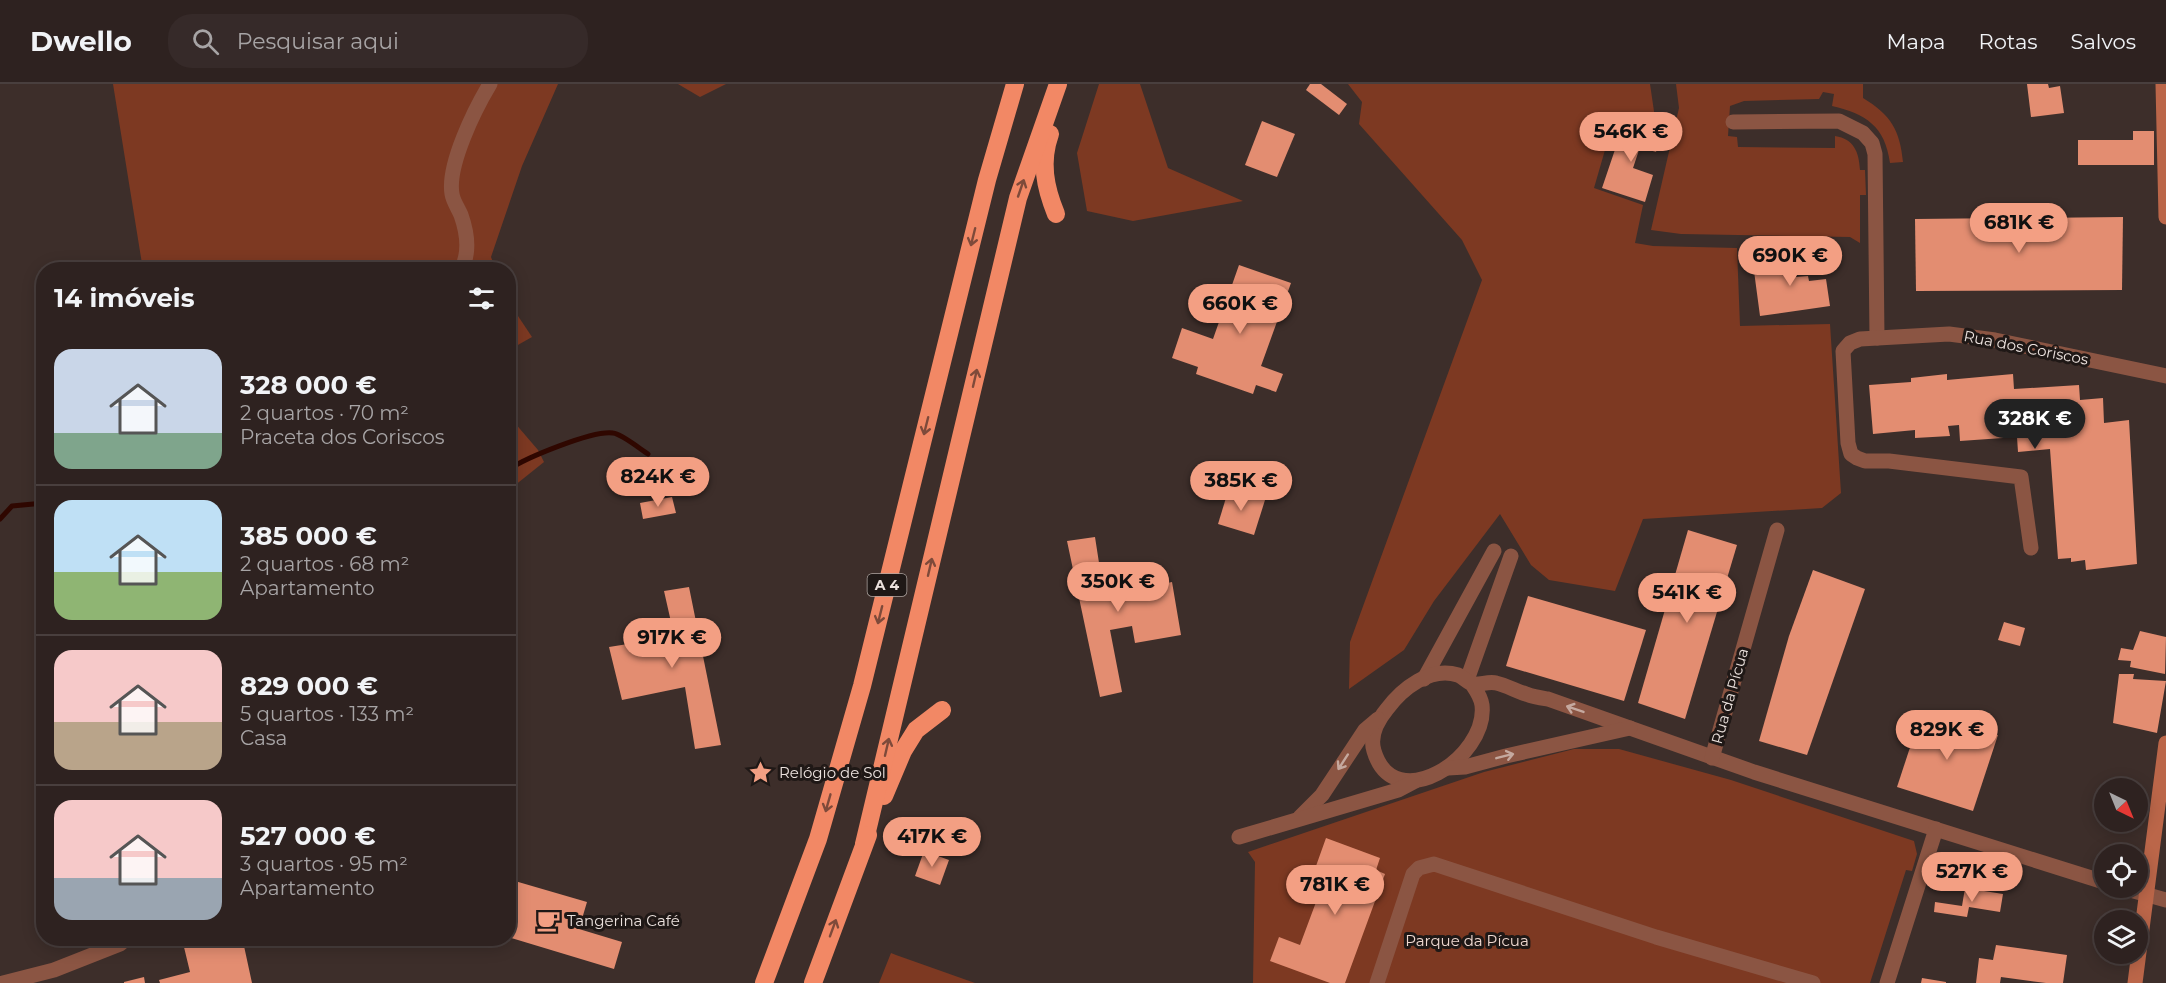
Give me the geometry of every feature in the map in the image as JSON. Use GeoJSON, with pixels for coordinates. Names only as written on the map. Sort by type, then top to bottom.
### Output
{"type":"FeatureCollection","features":[{"type":"Feature","properties":{"kind":"highway","name":"A 4"},"geometry":{"type":"LineString","coordinates":[[764,983],[818,839],[862,686],[987,180],[1015,84]]}},
{"type":"Feature","properties":{"kind":"highway","name":"A 4"},"geometry":{"type":"LineString","coordinates":[[813,983],[864,844],[1018,198],[1058,84]]}},
{"type":"Feature","properties":{"kind":"highway"},"geometry":{"type":"LineString","coordinates":[[1056,214],[1048,193],[1044,168],[1048,139],[1066,84]]}},
{"type":"Feature","properties":{"kind":"highway"},"geometry":{"type":"LineString","coordinates":[[864,844],[903,752],[916,730],[942,710]]}},
{"type":"Feature","properties":{"kind":"main road"},"geometry":{"type":"LineString","coordinates":[[2163,84],[2166,217]]}},
{"type":"Feature","properties":{"kind":"main road"},"geometry":{"type":"LineString","coordinates":[[2148,872],[2166,743]]}},
{"type":"Feature","properties":{"kind":"main road"},"geometry":{"type":"LineString","coordinates":[[2134,983],[2145,898]]}},
{"type":"Feature","properties":{"kind":"street"},"geometry":{"type":"LineString","coordinates":[[465,262],[467,238],[462,217],[452,195],[452,171],[476,107],[490,84]]}},
{"type":"Feature","properties":{"kind":"street"},"geometry":{"type":"LineString","coordinates":[[1733,122],[1839,121],[1863,134],[1872,143],[1875,154],[1877,338]]}},
{"type":"Feature","properties":{"kind":"street","name":"Rua dos Coriscos"},"geometry":{"type":"LineString","coordinates":[[2031,548],[2021,477],[1889,461],[1865,461],[1851,454],[1848,442],[1843,351],[1846,346],[1860,339],[1949,334],[1995,340],[2166,376]]}},
{"type":"Feature","properties":{"kind":"street","name":"Rua da Pícua"},"geometry":{"type":"LineString","coordinates":[[1712,758],[1777,530]]}},
{"type":"Feature","properties":{"kind":"street"},"geometry":{"type":"LineString","coordinates":[[1424,679],[1494,551]]}},
{"type":"Feature","properties":{"kind":"street"},"geometry":{"type":"LineString","coordinates":[[1469,682],[1511,556]]}},
{"type":"Feature","properties":{"kind":"street"},"geometry":{"type":"LineString","coordinates":[[1300,818],[1322,795],[1365,730],[1380,717],[1396,697],[1430,676],[1446,674],[1457,675],[1469,682],[1482,704],[1481,721],[1464,751],[1448,768]]}},
{"type":"Feature","properties":{"kind":"street"},"geometry":{"type":"LineString","coordinates":[[1469,682],[1495,682],[1712,758],[2094,879]]}},
{"type":"Feature","properties":{"kind":"street"},"geometry":{"type":"LineString","coordinates":[[1380,717],[1373,734],[1373,749],[1378,761],[1392,776],[1415,781]]}},
{"type":"Feature","properties":{"kind":"street"},"geometry":{"type":"LineString","coordinates":[[1239,837],[1398,790],[1448,768],[1465,767],[1630,728]]}},
{"type":"Feature","properties":{"kind":"street"},"geometry":{"type":"LineString","coordinates":[[1887,983],[1936,829]]}},
{"type":"Feature","properties":{"kind":"street"},"geometry":{"type":"LineString","coordinates":[[1377,983],[1413,874],[1419,868],[1434,864],[1656,937],[1813,983]]}},
{"type":"Feature","properties":{"kind":"street"},"geometry":{"type":"LineString","coordinates":[[2148,895],[2166,900]]}},
{"type":"Feature","properties":{"kind":"street"},"geometry":{"type":"LineString","coordinates":[[3,983],[54,970],[115,946]]}},
{"type":"Feature","properties":{"kind":"green space"},"geometry":{"type":"Polygon","coordinates":[[[113,84],[558,84],[522,166],[491,257],[493,262],[142,262],[113,84]]]}},
{"type":"Feature","properties":{"kind":"green space"},"geometry":{"type":"Polygon","coordinates":[[[678,84],[726,84],[700,97],[678,84]]]}},
{"type":"Feature","properties":{"kind":"green space"},"geometry":{"type":"Polygon","coordinates":[[[1099,84],[1140,84],[1168,168],[1243,201],[1133,221],[1087,211],[1077,153],[1099,84]]]}},
{"type":"Feature","properties":{"kind":"green space"},"geometry":{"type":"Polygon","coordinates":[[[1348,84],[1650,84],[1656,125],[1616,112],[1594,188],[1643,205],[1635,243],[1653,246],[1737,248],[1740,326],[1830,324],[1841,493],[1822,508],[1643,519],[1615,591],[1549,580],[1531,565],[1500,514],[1434,601],[1404,650],[1349,689],[1350,642],[1482,280],[1462,240],[1359,124],[1362,102],[1348,84]]]}},
{"type":"Feature","properties":{"kind":"green space"},"geometry":{"type":"Polygon","coordinates":[[[1676,84],[1863,84],[1863,98],[1881,111],[1892,124],[1902,151],[1903,162],[1890,163],[1884,140],[1872,124],[1855,113],[1832,106],[1834,94],[1823,92],[1819,99],[1744,101],[1730,106],[1728,136],[1737,137],[1738,147],[1835,148],[1835,136],[1851,143],[1857,152],[1860,170],[1865,170],[1866,195],[1860,195],[1860,243],[1850,237],[1681,234],[1651,230],[1679,108],[1676,84]]]}},
{"type":"Feature","properties":{"kind":"green space"},"geometry":{"type":"Polygon","coordinates":[[[516,313],[532,337],[516,346],[516,313]]]}},
{"type":"Feature","properties":{"kind":"green space"},"geometry":{"type":"Polygon","coordinates":[[[516,424],[538,450],[544,462],[516,484],[516,424]]]}},
{"type":"Feature","properties":{"kind":"green space","name":"Parque da Pícua"},"geometry":{"type":"Polygon","coordinates":[[[1574,749],[1619,749],[1731,780],[1914,841],[1917,854],[1912,871],[1906,870],[1870,983],[1253,983],[1255,862],[1248,852],[1484,772],[1574,749]]]}},
{"type":"Feature","properties":{"kind":"green space"},"geometry":{"type":"Polygon","coordinates":[[[891,953],[896,955],[975,983],[879,983],[891,953]]]}},
{"type":"Feature","properties":{"kind":"building"},"geometry":{"type":"Polygon","coordinates":[[[1310,84],[1321,84],[1347,104],[1339,115],[1306,90],[1310,84]]]}},
{"type":"Feature","properties":{"kind":"building"},"geometry":{"type":"Polygon","coordinates":[[[2027,84],[2048,84],[2049,88],[2060,86],[2064,113],[2031,117],[2027,84]]]}},
{"type":"Feature","properties":{"kind":"building"},"geometry":{"type":"Polygon","coordinates":[[[1262,121],[1295,134],[1277,177],[1245,165],[1262,121]]]}},
{"type":"Feature","properties":{"kind":"building"},"geometry":{"type":"Polygon","coordinates":[[[1624,123],[1661,135],[1656,152],[1640,147],[1633,168],[1653,175],[1645,202],[1602,188],[1624,123]]]}},
{"type":"Feature","properties":{"kind":"building"},"geometry":{"type":"Polygon","coordinates":[[[2133,131],[2154,131],[2154,165],[2078,165],[2078,140],[2133,140],[2133,131]]]}},
{"type":"Feature","properties":{"kind":"building"},"geometry":{"type":"Polygon","coordinates":[[[2123,217],[2122,290],[1916,291],[1915,219],[2123,217]]]}},
{"type":"Feature","properties":{"kind":"building"},"geometry":{"type":"Polygon","coordinates":[[[1805,248],[1808,269],[1795,271],[1796,277],[1808,276],[1809,281],[1826,279],[1830,306],[1760,316],[1754,271],[1784,266],[1782,252],[1805,248]]]}},
{"type":"Feature","properties":{"kind":"building"},"geometry":{"type":"Polygon","coordinates":[[[1239,265],[1291,283],[1261,366],[1283,374],[1276,392],[1256,385],[1253,394],[1196,374],[1198,367],[1172,358],[1182,328],[1213,339],[1239,265]]]}},
{"type":"Feature","properties":{"kind":"building"},"geometry":{"type":"Polygon","coordinates":[[[1947,374],[1947,380],[2013,374],[2014,389],[2079,385],[2080,400],[2103,398],[2104,423],[2129,420],[2137,564],[2086,570],[2085,560],[2071,562],[2071,558],[2058,559],[2050,449],[2018,452],[2017,437],[1960,441],[1959,425],[1948,426],[1950,436],[1915,438],[1915,430],[1873,434],[1869,385],[1911,382],[1911,378],[1947,374]]]}},
{"type":"Feature","properties":{"kind":"building"},"geometry":{"type":"Polygon","coordinates":[[[1229,488],[1265,500],[1254,535],[1218,524],[1229,488]]]}},
{"type":"Feature","properties":{"kind":"building"},"geometry":{"type":"Polygon","coordinates":[[[672,497],[676,513],[643,519],[640,503],[672,497]]]}},
{"type":"Feature","properties":{"kind":"building"},"geometry":{"type":"Polygon","coordinates":[[[1688,530],[1737,545],[1685,719],[1638,703],[1688,530]]]}},
{"type":"Feature","properties":{"kind":"building"},"geometry":{"type":"Polygon","coordinates":[[[1095,537],[1104,595],[1172,582],[1181,635],[1135,643],[1132,626],[1110,630],[1122,692],[1100,697],[1067,541],[1095,537]]]}},
{"type":"Feature","properties":{"kind":"building"},"geometry":{"type":"Polygon","coordinates":[[[1813,570],[1865,589],[1807,755],[1759,741],[1789,636],[1813,570]]]}},
{"type":"Feature","properties":{"kind":"building"},"geometry":{"type":"Polygon","coordinates":[[[689,587],[721,745],[695,749],[685,687],[622,700],[609,647],[653,640],[656,656],[678,653],[664,591],[689,587]]]}},
{"type":"Feature","properties":{"kind":"building"},"geometry":{"type":"Polygon","coordinates":[[[1528,596],[1646,630],[1624,701],[1506,666],[1528,596]]]}},
{"type":"Feature","properties":{"kind":"building"},"geometry":{"type":"Polygon","coordinates":[[[2004,622],[2025,628],[2020,646],[1998,640],[2004,622]]]}},
{"type":"Feature","properties":{"kind":"building"},"geometry":{"type":"Polygon","coordinates":[[[2140,631],[2166,637],[2165,674],[2130,667],[2131,661],[2118,660],[2121,648],[2133,650],[2140,631]]]}},
{"type":"Feature","properties":{"kind":"building"},"geometry":{"type":"Polygon","coordinates":[[[2119,674],[2134,674],[2133,679],[2166,681],[2157,733],[2113,723],[2119,674]]]}},
{"type":"Feature","properties":{"kind":"building"},"geometry":{"type":"Polygon","coordinates":[[[1922,711],[1998,735],[1973,811],[1897,787],[1922,711]]]}},
{"type":"Feature","properties":{"kind":"building"},"geometry":{"type":"Polygon","coordinates":[[[1326,838],[1380,858],[1376,870],[1385,874],[1345,983],[1330,983],[1270,961],[1279,937],[1300,945],[1328,870],[1316,866],[1326,838]]]}},
{"type":"Feature","properties":{"kind":"building"},"geometry":{"type":"Polygon","coordinates":[[[924,851],[949,860],[940,885],[915,876],[924,851]]]}},
{"type":"Feature","properties":{"kind":"building"},"geometry":{"type":"Polygon","coordinates":[[[516,881],[587,902],[579,929],[622,942],[614,969],[516,939],[516,881]]]}},
{"type":"Feature","properties":{"kind":"building"},"geometry":{"type":"Polygon","coordinates":[[[1965,888],[2003,894],[2000,912],[1969,907],[1967,917],[1934,912],[1935,902],[1962,906],[1965,888]]]}},
{"type":"Feature","properties":{"kind":"building"},"geometry":{"type":"Polygon","coordinates":[[[1996,945],[2067,955],[2063,983],[2001,977],[2000,983],[1976,983],[1979,958],[1993,960],[1996,945]]]}},
{"type":"Feature","properties":{"kind":"building"},"geometry":{"type":"Polygon","coordinates":[[[184,946],[244,946],[252,983],[160,983],[159,980],[190,972],[184,946]]]}},
{"type":"Feature","properties":{"kind":"building"},"geometry":{"type":"Polygon","coordinates":[[[144,977],[145,983],[124,983],[124,982],[144,977]]]}},
{"type":"Feature","properties":{"kind":"building"},"geometry":{"type":"Polygon","coordinates":[[[1922,978],[1946,982],[1946,983],[1921,983],[1922,978]]]}},
{"type":"Feature","properties":{"kind":"waterway"},"geometry":{"type":"LineString","coordinates":[[516,466],[559,446],[603,433],[621,436],[648,454]]}},
{"type":"Feature","properties":{"kind":"waterway"},"geometry":{"type":"LineString","coordinates":[[0,519],[12,506],[36,504]]}},
{"type":"Feature","properties":{"kind":"place","name":"Relógio de Sol"},"geometry":{"type":"Point","coordinates":[761,773]}},
{"type":"Feature","properties":{"kind":"place","name":"Tangerina Café"},"geometry":{"type":"Point","coordinates":[549,921]}}]}
